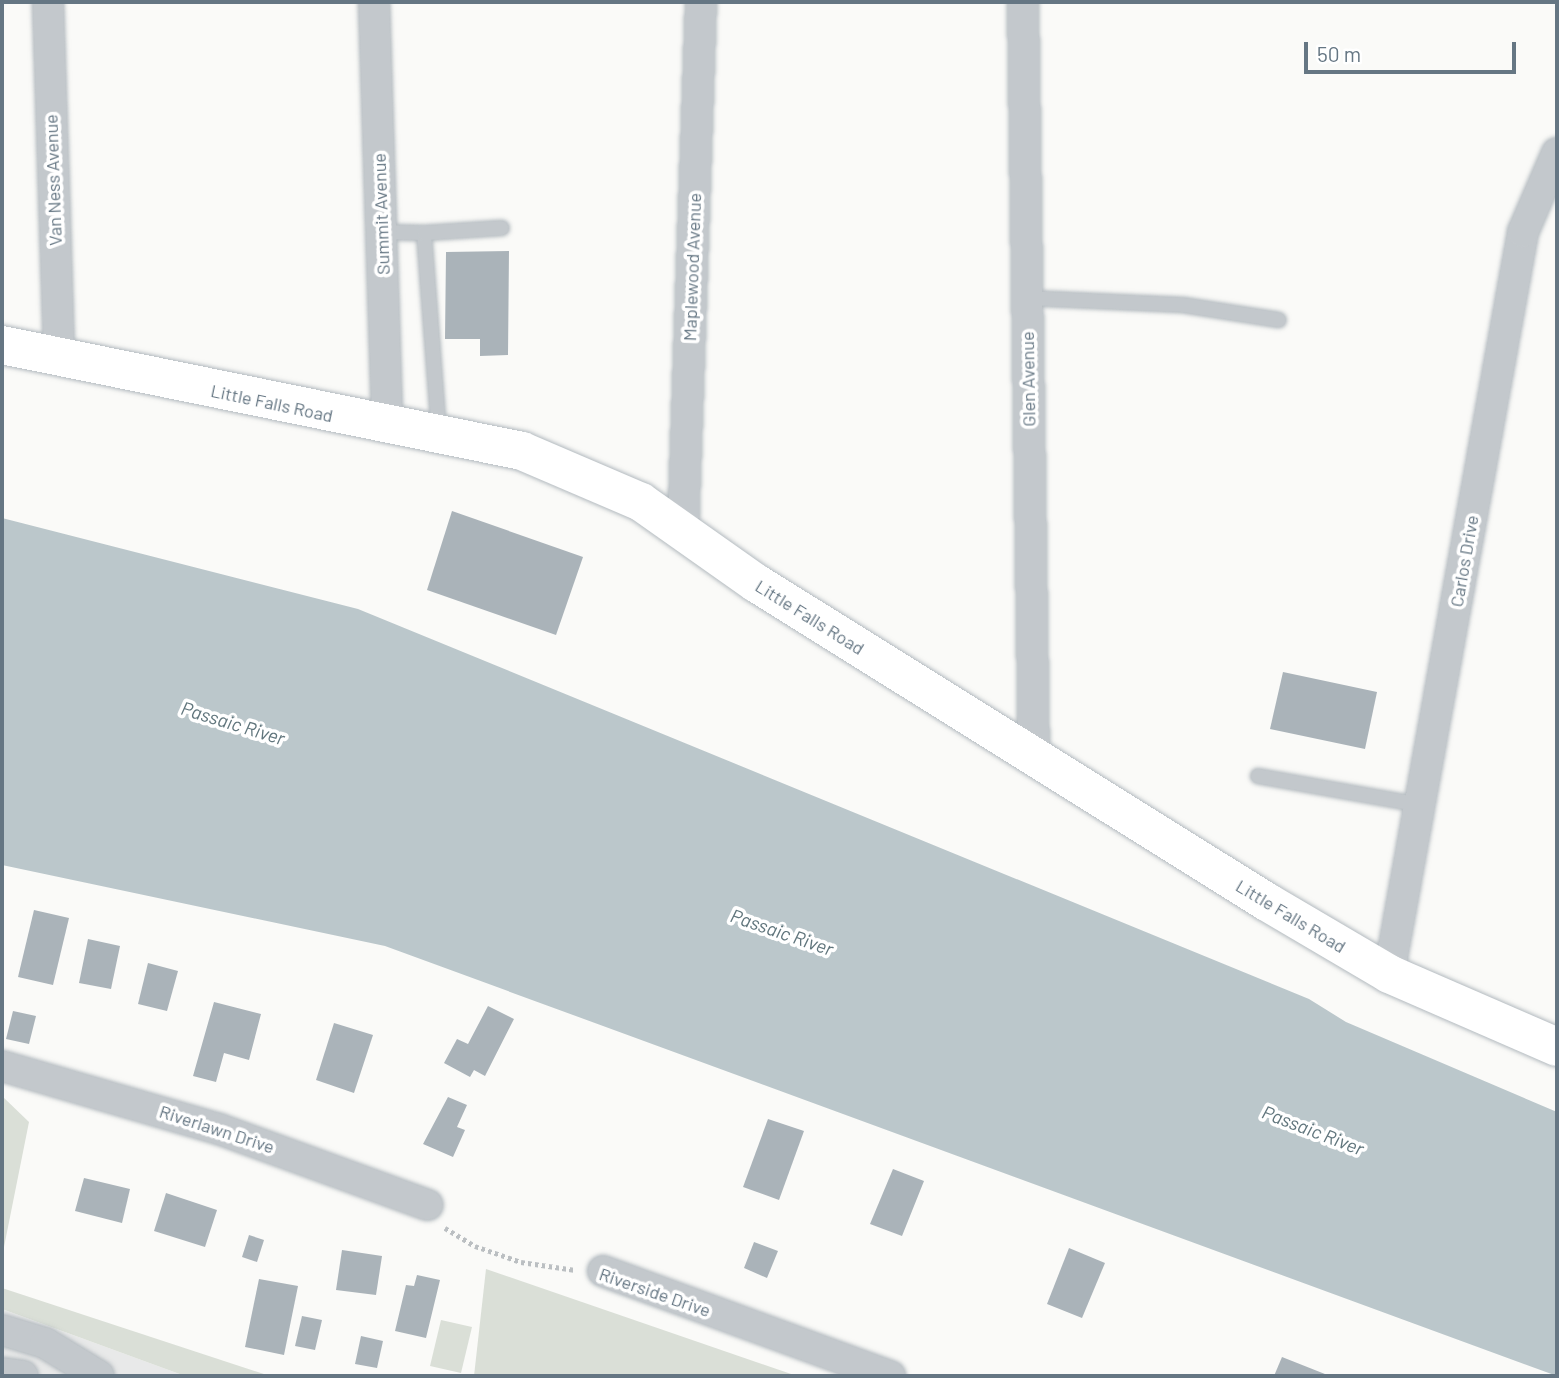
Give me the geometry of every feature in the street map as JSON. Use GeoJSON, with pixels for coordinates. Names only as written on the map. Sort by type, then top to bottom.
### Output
{"type":"FeatureCollection","features":[{"type":"Feature","properties":{"kind":"street","name":"Van Ness Avenue"},"geometry":{"type":"LineString","coordinates":[[48,2],[59,359]]}},
{"type":"Feature","properties":{"kind":"street","name":"Summit Avenue"},"geometry":{"type":"LineString","coordinates":[[374,2],[387,426]]}},
{"type":"Feature","properties":{"kind":"street","name":"Maplewood Avenue"},"geometry":{"type":"LineString","coordinates":[[683,533],[701,2]]}},
{"type":"Feature","properties":{"kind":"street","name":"Glen Avenue"},"geometry":{"type":"LineString","coordinates":[[1023,2],[1034,757]]}},
{"type":"Feature","properties":{"kind":"street","name":"Carlos Drive"},"geometry":{"type":"LineString","coordinates":[[1389,974],[1523,232],[1557,153]]}},
{"type":"Feature","properties":{"kind":"street","name":"Little Falls Road"},"geometry":{"type":"LineString","coordinates":[[2,345],[387,426],[522,451],[640,502],[683,533],[1034,757],[1389,974],[1557,1047]]}},
{"type":"Feature","properties":{"kind":"street","name":"Riverlawn Drive"},"geometry":{"type":"LineString","coordinates":[[2,1066],[219,1129],[428,1205]]}},
{"type":"Feature","properties":{"kind":"street","name":"Riverside Drive"},"geometry":{"type":"LineString","coordinates":[[603,1271],[890,1376]]}},
{"type":"Feature","properties":{"kind":"street"},"geometry":{"type":"LineString","coordinates":[[2,1330],[45,1343],[99,1376]]}},
{"type":"Feature","properties":{"kind":"street"},"geometry":{"type":"LineString","coordinates":[[2,1373],[23,1376]]}},
{"type":"Feature","properties":{"kind":"lane"},"geometry":{"type":"LineString","coordinates":[[381,232],[424,233],[502,228]]}},
{"type":"Feature","properties":{"kind":"lane"},"geometry":{"type":"LineString","coordinates":[[424,233],[439,436]]}},
{"type":"Feature","properties":{"kind":"lane"},"geometry":{"type":"LineString","coordinates":[[1027,298],[1183,305],[1279,320]]}},
{"type":"Feature","properties":{"kind":"lane"},"geometry":{"type":"LineString","coordinates":[[1258,776],[1420,805]]}},
{"type":"Feature","properties":{"kind":"path","name":"Riverside Drive"},"geometry":{"type":"LineString","coordinates":[[428,1205],[452,1234],[475,1246],[533,1264],[603,1271]]}},
{"type":"Feature","properties":{"kind":"shaded area"},"geometry":{"type":"Polygon","coordinates":[[[2,1096],[29,1122],[2,1257],[2,1096]]]}},
{"type":"Feature","properties":{"kind":"shaded area"},"geometry":{"type":"Polygon","coordinates":[[[486,1269],[797,1376],[474,1376],[486,1269]]]}},
{"type":"Feature","properties":{"kind":"shaded area"},"geometry":{"type":"Polygon","coordinates":[[[2,1288],[270,1376],[185,1376],[2,1309],[2,1288]]]}},
{"type":"Feature","properties":{"kind":"shaded area"},"geometry":{"type":"Polygon","coordinates":[[[2,1309],[185,1376],[2,1376],[2,1309]]]}},
{"type":"Feature","properties":{"kind":"shaded area"},"geometry":{"type":"Polygon","coordinates":[[[441,1320],[472,1327],[461,1373],[430,1366],[441,1320]]]}},
{"type":"Feature","properties":{"kind":"water","name":"Passaic River"},"geometry":{"type":"Polygon","coordinates":[[[2,518],[358,609],[1309,999],[1346,1022],[1557,1112],[1557,1376],[385,946],[2,865],[2,518]]]}},
{"type":"Feature","properties":{"kind":"building"},"geometry":{"type":"Polygon","coordinates":[[[509,251],[508,355],[480,356],[480,339],[445,339],[446,252],[509,251]]]}},
{"type":"Feature","properties":{"kind":"building"},"geometry":{"type":"Polygon","coordinates":[[[452,511],[583,557],[556,635],[427,590],[452,511]]]}},
{"type":"Feature","properties":{"kind":"building"},"geometry":{"type":"Polygon","coordinates":[[[1283,672],[1377,692],[1365,749],[1270,729],[1283,672]]]}},
{"type":"Feature","properties":{"kind":"building"},"geometry":{"type":"Polygon","coordinates":[[[34,910],[69,918],[53,985],[18,977],[34,910]]]}},
{"type":"Feature","properties":{"kind":"building"},"geometry":{"type":"Polygon","coordinates":[[[88,939],[120,946],[111,989],[79,983],[88,939]]]}},
{"type":"Feature","properties":{"kind":"building"},"geometry":{"type":"Polygon","coordinates":[[[148,963],[178,971],[167,1011],[138,1004],[148,963]]]}},
{"type":"Feature","properties":{"kind":"building"},"geometry":{"type":"Polygon","coordinates":[[[214,1002],[261,1014],[249,1060],[224,1053],[216,1082],[193,1076],[214,1002]]]}},
{"type":"Feature","properties":{"kind":"building"},"geometry":{"type":"Polygon","coordinates":[[[488,1006],[514,1019],[485,1076],[474,1070],[470,1077],[444,1063],[457,1039],[468,1044],[488,1006]]]}},
{"type":"Feature","properties":{"kind":"building"},"geometry":{"type":"Polygon","coordinates":[[[13,1011],[36,1016],[29,1044],[6,1039],[13,1011]]]}},
{"type":"Feature","properties":{"kind":"building"},"geometry":{"type":"Polygon","coordinates":[[[334,1023],[373,1035],[354,1093],[316,1080],[334,1023]]]}},
{"type":"Feature","properties":{"kind":"building"},"geometry":{"type":"Polygon","coordinates":[[[448,1097],[467,1105],[457,1127],[465,1130],[453,1157],[423,1144],[448,1097]]]}},
{"type":"Feature","properties":{"kind":"building"},"geometry":{"type":"Polygon","coordinates":[[[768,1119],[804,1131],[779,1200],[743,1187],[768,1119]]]}},
{"type":"Feature","properties":{"kind":"building"},"geometry":{"type":"Polygon","coordinates":[[[893,1169],[924,1181],[902,1236],[870,1224],[893,1169]]]}},
{"type":"Feature","properties":{"kind":"building"},"geometry":{"type":"Polygon","coordinates":[[[84,1178],[130,1189],[122,1223],[75,1211],[84,1178]]]}},
{"type":"Feature","properties":{"kind":"building"},"geometry":{"type":"Polygon","coordinates":[[[166,1193],[217,1210],[205,1247],[154,1231],[166,1193]]]}},
{"type":"Feature","properties":{"kind":"building"},"geometry":{"type":"Polygon","coordinates":[[[249,1235],[264,1240],[257,1262],[242,1257],[249,1235]]]}},
{"type":"Feature","properties":{"kind":"building"},"geometry":{"type":"Polygon","coordinates":[[[754,1242],[778,1251],[767,1278],[744,1268],[754,1242]]]}},
{"type":"Feature","properties":{"kind":"building"},"geometry":{"type":"Polygon","coordinates":[[[1069,1248],[1105,1263],[1082,1318],[1047,1304],[1069,1248]]]}},
{"type":"Feature","properties":{"kind":"building"},"geometry":{"type":"Polygon","coordinates":[[[342,1250],[382,1256],[376,1295],[336,1290],[342,1250]]]}},
{"type":"Feature","properties":{"kind":"building"},"geometry":{"type":"Polygon","coordinates":[[[417,1275],[440,1280],[426,1338],[395,1331],[406,1285],[414,1286],[417,1275]]]}},
{"type":"Feature","properties":{"kind":"building"},"geometry":{"type":"Polygon","coordinates":[[[259,1279],[298,1286],[284,1355],[245,1347],[259,1279]]]}},
{"type":"Feature","properties":{"kind":"building"},"geometry":{"type":"Polygon","coordinates":[[[302,1316],[322,1320],[315,1350],[295,1346],[302,1316]]]}},
{"type":"Feature","properties":{"kind":"building"},"geometry":{"type":"Polygon","coordinates":[[[361,1336],[383,1341],[377,1368],[355,1364],[361,1336]]]}},
{"type":"Feature","properties":{"kind":"building"},"geometry":{"type":"Polygon","coordinates":[[[1282,1357],[1330,1376],[1274,1376],[1282,1357]]]}}]}
